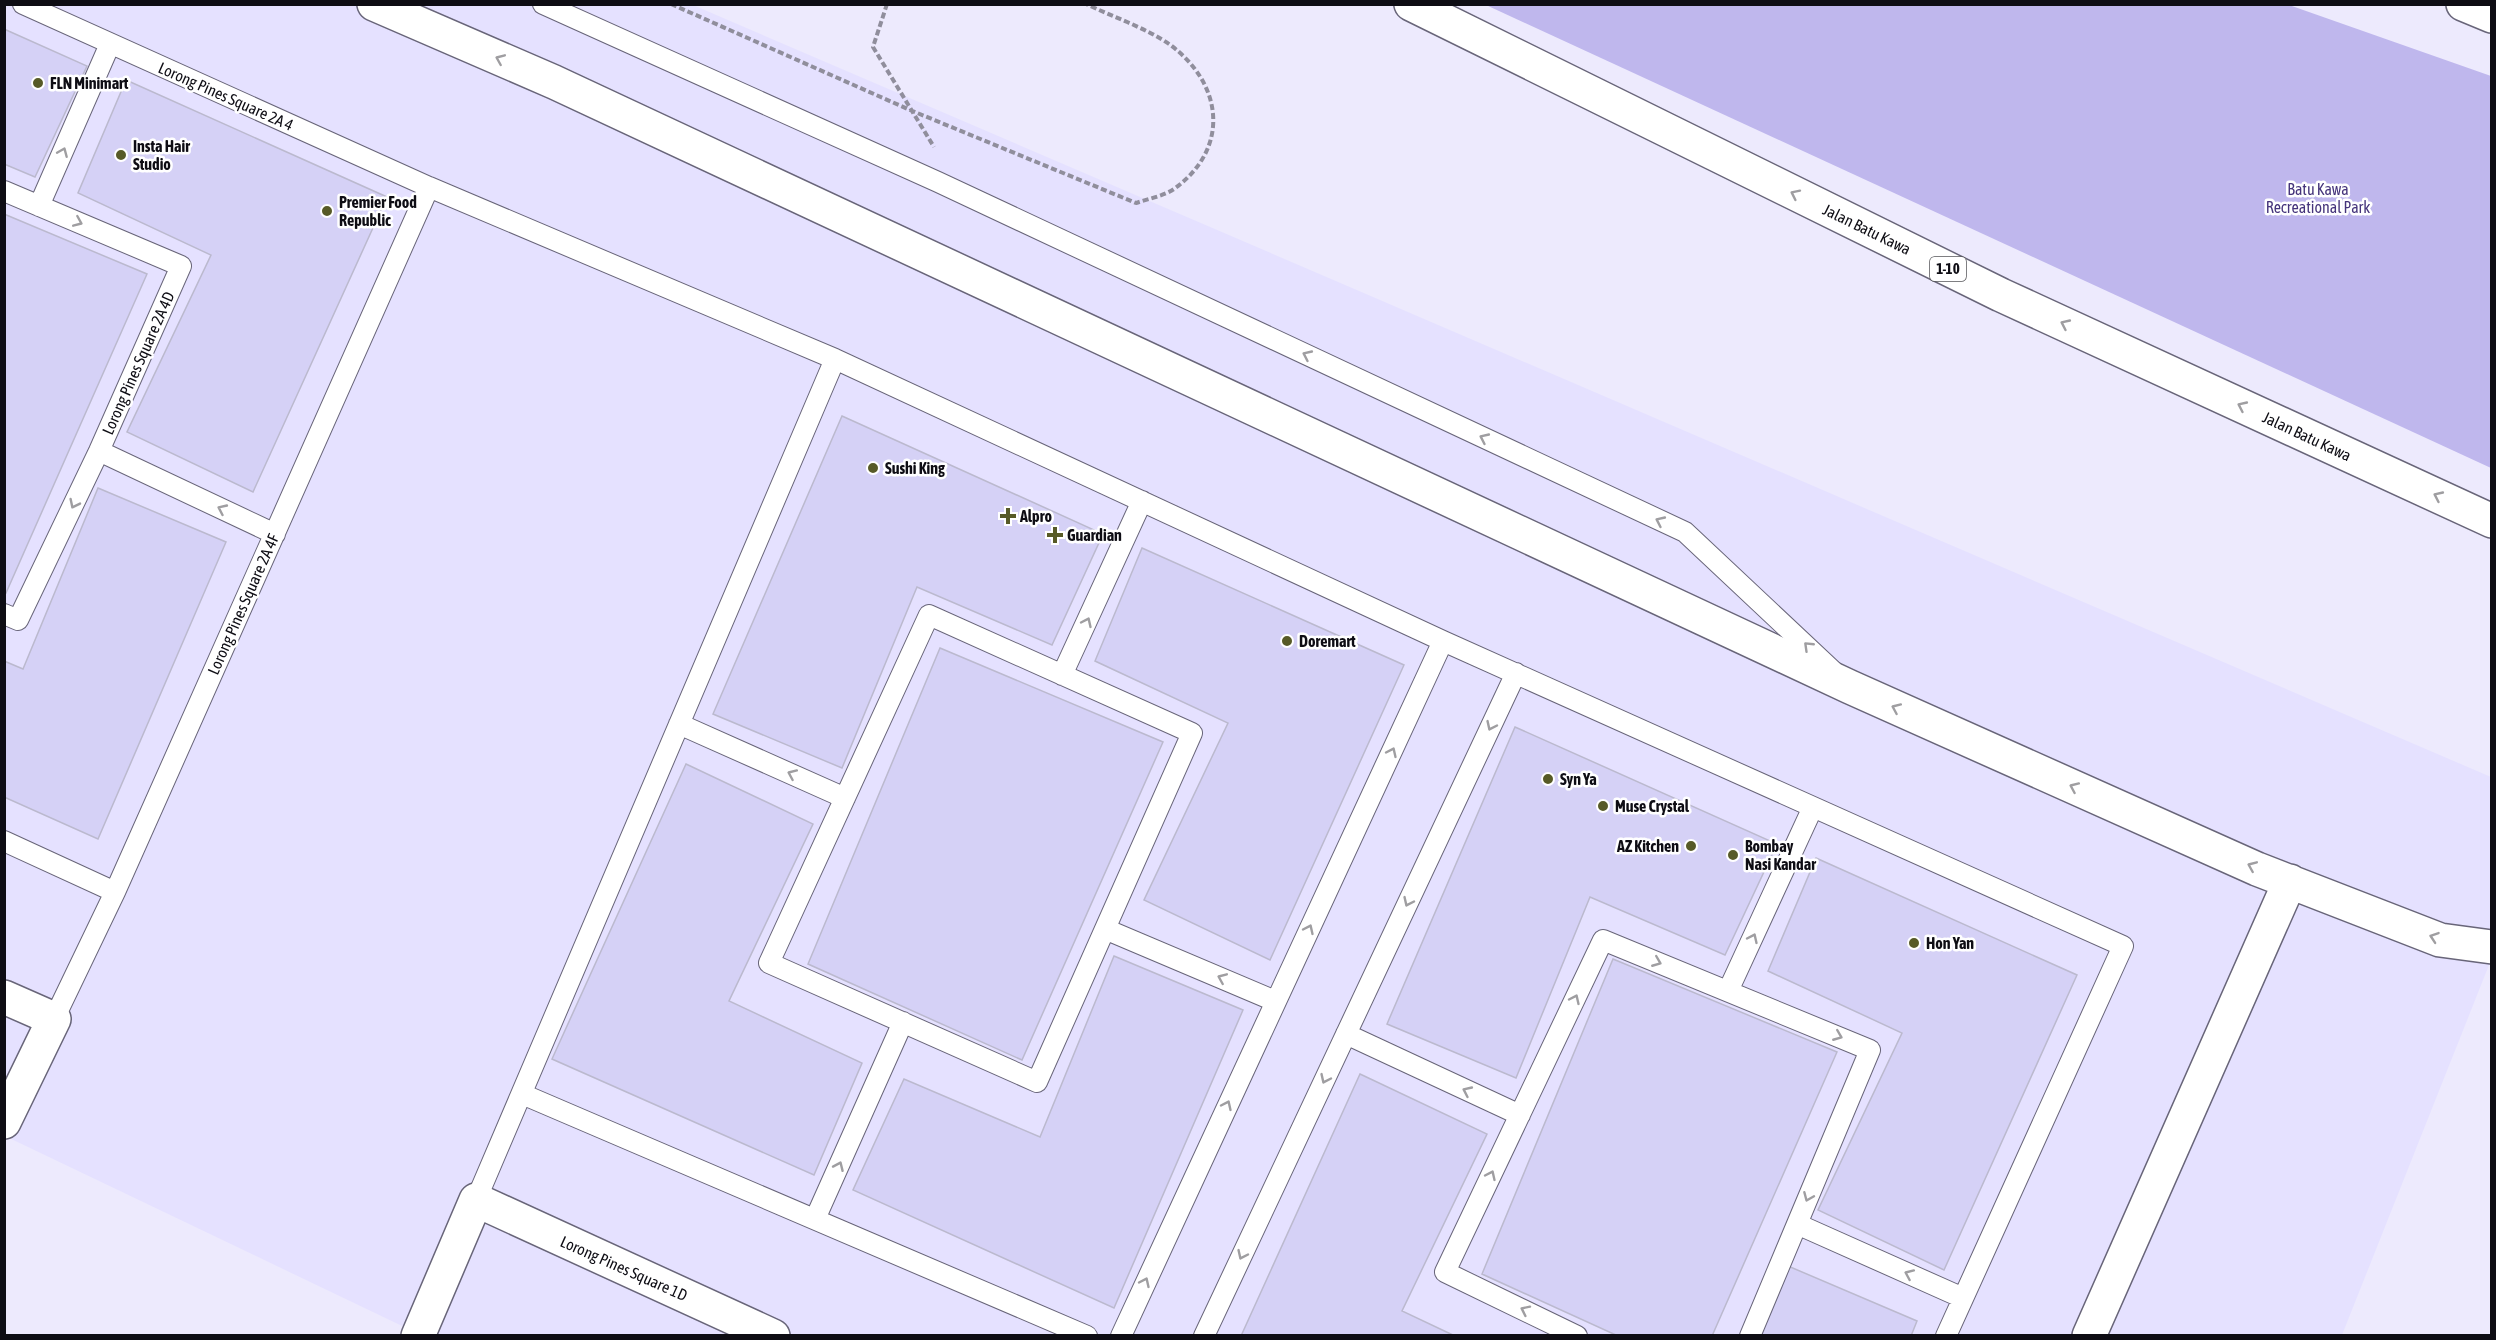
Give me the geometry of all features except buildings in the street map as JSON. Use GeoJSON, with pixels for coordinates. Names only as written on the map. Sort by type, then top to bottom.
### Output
{"type":"FeatureCollection","features":[{"type":"Feature","properties":{"kind":"main road"},"geometry":{"type":"LineString","coordinates":[[374,4],[554,82],[1850,687],[2290,881],[2440,940],[2492,947]]}},
{"type":"Feature","properties":{"kind":"main road","name":"Jalan Batu Kawa"},"geometry":{"type":"LineString","coordinates":[[1410,4],[2001,295],[2492,521]]}},
{"type":"Feature","properties":{"kind":"main road"},"geometry":{"type":"LineString","coordinates":[[2463,4],[2492,16]]}},
{"type":"Feature","properties":{"kind":"main road"},"geometry":{"type":"LineString","coordinates":[[2089,1335],[2290,881]]}},
{"type":"Feature","properties":{"kind":"main road"},"geometry":{"type":"LineString","coordinates":[[4,997],[54,1019],[4,1122]]}},
{"type":"Feature","properties":{"kind":"main road"},"geometry":{"type":"LineString","coordinates":[[417,1335],[476,1200]]}},
{"type":"Feature","properties":{"kind":"main road","name":"Lorong Pines Square 1D"},"geometry":{"type":"LineString","coordinates":[[476,1200],[773,1335]]}},
{"type":"Feature","properties":{"kind":"lane","name":"Lorong Pines Square 2A 4"},"geometry":{"type":"LineString","coordinates":[[23,4],[429,187],[835,358],[1443,641],[2123,946],[1963,1298]]}},
{"type":"Feature","properties":{"kind":"lane"},"geometry":{"type":"LineString","coordinates":[[543,4],[938,182],[1684,532],[1764,604],[1850,687]]}},
{"type":"Feature","properties":{"kind":"lane"},"geometry":{"type":"LineString","coordinates":[[39,206],[110,44]]}},
{"type":"Feature","properties":{"kind":"lane","name":"Lorong Pines Square 2A 4F"},"geometry":{"type":"LineString","coordinates":[[54,1019],[115,892],[429,187]]}},
{"type":"Feature","properties":{"kind":"lane","name":"Lorong Pines Square 2A 4D"},"geometry":{"type":"LineString","coordinates":[[4,191],[181,266],[99,451],[18,620],[4,614]]}},
{"type":"Feature","properties":{"kind":"lane"},"geometry":{"type":"LineString","coordinates":[[476,1200],[835,358]]}},
{"type":"Feature","properties":{"kind":"lane"},"geometry":{"type":"LineString","coordinates":[[99,451],[275,534]]}},
{"type":"Feature","properties":{"kind":"lane"},"geometry":{"type":"LineString","coordinates":[[1062,675],[1142,501]]}},
{"type":"Feature","properties":{"kind":"lane"},"geometry":{"type":"LineString","coordinates":[[929,615],[1192,733],[1037,1082],[769,963],[845,798],[929,615]]}},
{"type":"Feature","properties":{"kind":"lane"},"geometry":{"type":"LineString","coordinates":[[1121,1335],[1443,641]]}},
{"type":"Feature","properties":{"kind":"lane"},"geometry":{"type":"LineString","coordinates":[[1204,1335],[1516,673]]}},
{"type":"Feature","properties":{"kind":"lane"},"geometry":{"type":"LineString","coordinates":[[679,724],[845,798]]}},
{"type":"Feature","properties":{"kind":"lane"},"geometry":{"type":"LineString","coordinates":[[1728,991],[1814,807]]}},
{"type":"Feature","properties":{"kind":"lane"},"geometry":{"type":"LineString","coordinates":[[4,841],[115,892]]}},
{"type":"Feature","properties":{"kind":"lane"},"geometry":{"type":"LineString","coordinates":[[1105,929],[1275,1001]]}},
{"type":"Feature","properties":{"kind":"lane"},"geometry":{"type":"LineString","coordinates":[[1577,1335],[1445,1272],[1603,940],[1870,1050],[1750,1335]]}},
{"type":"Feature","properties":{"kind":"lane"},"geometry":{"type":"LineString","coordinates":[[815,1220],[903,1022]]}},
{"type":"Feature","properties":{"kind":"lane"},"geometry":{"type":"LineString","coordinates":[[1346,1034],[1520,1115]]}},
{"type":"Feature","properties":{"kind":"lane"},"geometry":{"type":"LineString","coordinates":[[522,1094],[1087,1335]]}},
{"type":"Feature","properties":{"kind":"lane"},"geometry":{"type":"LineString","coordinates":[[1797,1224],[1963,1298],[1946,1335]]}},
{"type":"Feature","properties":{"kind":"path"},"geometry":{"type":"LineString","coordinates":[[671,4],[910,110],[1136,203],[1173,190],[1202,164],[1215,127],[1209,96],[1194,68],[1168,44],[1086,4]]}},
{"type":"Feature","properties":{"kind":"path"},"geometry":{"type":"LineString","coordinates":[[887,4],[873,47],[934,146],[938,182]]}},
{"type":"Feature","properties":{"kind":"shaded area"},"geometry":{"type":"Polygon","coordinates":[[[4,5],[693,5],[2491,777],[2491,960],[2342,1335],[421,1335],[5,1136],[4,5]]]}},
{"type":"Feature","properties":{"kind":"green space","name":"Batu Kawa Recreational Park"},"geometry":{"type":"Polygon","coordinates":[[[1486,5],[2289,5],[2491,76],[2491,468],[1486,5]]]}},
{"type":"Feature","properties":{"kind":"place","name":"FLN Minimart"},"geometry":{"type":"Point","coordinates":[38,83]}},
{"type":"Feature","properties":{"kind":"place","name":"Insta Hair Studio"},"geometry":{"type":"Point","coordinates":[121,155]}},
{"type":"Feature","properties":{"kind":"place","name":"Premier Food Republic"},"geometry":{"type":"Point","coordinates":[327,211]}},
{"type":"Feature","properties":{"kind":"place","name":"Sushi King"},"geometry":{"type":"Point","coordinates":[873,468]}},
{"type":"Feature","properties":{"kind":"place","name":"Alpro"},"geometry":{"type":"Point","coordinates":[1008,516]}},
{"type":"Feature","properties":{"kind":"place","name":"Guardian"},"geometry":{"type":"Point","coordinates":[1055,535]}},
{"type":"Feature","properties":{"kind":"place","name":"Doremart"},"geometry":{"type":"Point","coordinates":[1287,641]}},
{"type":"Feature","properties":{"kind":"place","name":"Syn Ya"},"geometry":{"type":"Point","coordinates":[1548,779]}},
{"type":"Feature","properties":{"kind":"place","name":"Muse Crystal"},"geometry":{"type":"Point","coordinates":[1603,806]}},
{"type":"Feature","properties":{"kind":"place","name":"AZ Kitchen"},"geometry":{"type":"Point","coordinates":[1691,846]}},
{"type":"Feature","properties":{"kind":"place","name":"Bombay Nasi Kandar"},"geometry":{"type":"Point","coordinates":[1733,855]}},
{"type":"Feature","properties":{"kind":"place","name":"Hon Yan"},"geometry":{"type":"Point","coordinates":[1914,943]}}]}
